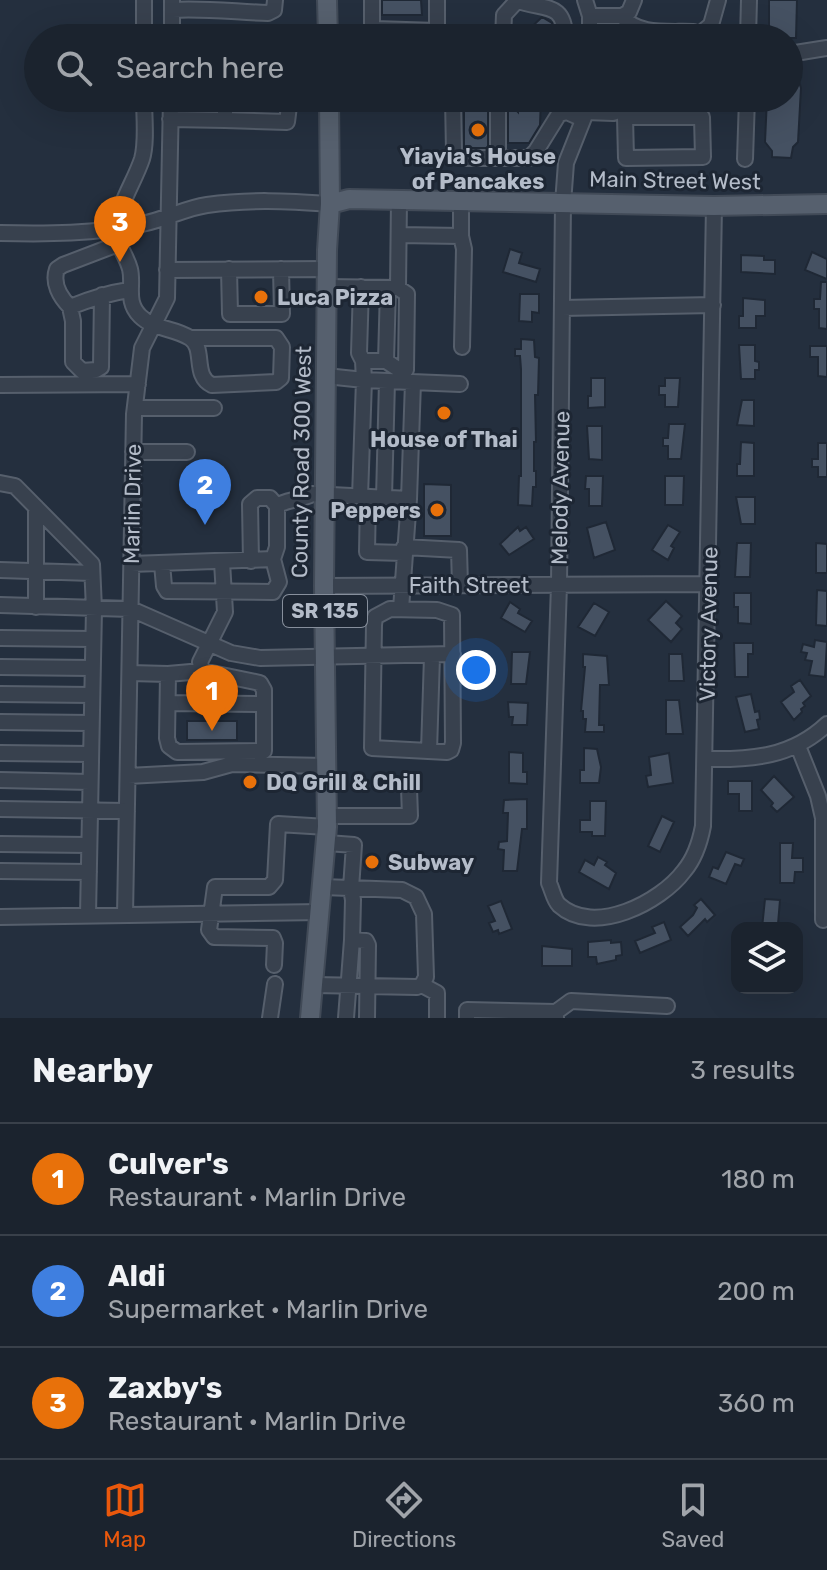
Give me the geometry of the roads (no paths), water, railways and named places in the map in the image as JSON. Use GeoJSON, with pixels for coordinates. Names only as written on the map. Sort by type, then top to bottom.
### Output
{"type":"FeatureCollection","features":[{"type":"Feature","properties":{"kind":"main road"},"geometry":{"type":"LineString","coordinates":[[327,0],[328,24]]}},
{"type":"Feature","properties":{"kind":"main road","name":"County Road 300 West"},"geometry":{"type":"LineString","coordinates":[[310,1018],[327,829],[324,586],[329,112]]}},
{"type":"Feature","properties":{"kind":"main road","name":"Main Street West"},"geometry":{"type":"LineString","coordinates":[[330,204],[349,199],[714,206],[827,204]]}},
{"type":"Feature","properties":{"kind":"street"},"geometry":{"type":"LineString","coordinates":[[144,0],[144,24]]}},
{"type":"Feature","properties":{"kind":"street"},"geometry":{"type":"LineString","coordinates":[[172,5],[201,4],[268,13],[274,10],[275,0]]}},
{"type":"Feature","properties":{"kind":"street"},"geometry":{"type":"LineString","coordinates":[[372,0],[372,24]]}},
{"type":"Feature","properties":{"kind":"street"},"geometry":{"type":"LineString","coordinates":[[437,0],[437,24]]}},
{"type":"Feature","properties":{"kind":"street"},"geometry":{"type":"LineString","coordinates":[[585,0],[590,24]]}},
{"type":"Feature","properties":{"kind":"street"},"geometry":{"type":"LineString","coordinates":[[590,16],[622,16],[629,12],[634,0]]}},
{"type":"Feature","properties":{"kind":"street"},"geometry":{"type":"LineString","coordinates":[[711,24],[718,0]]}},
{"type":"Feature","properties":{"kind":"street"},"geometry":{"type":"LineString","coordinates":[[748,24],[749,0]]}},
{"type":"Feature","properties":{"kind":"street"},"geometry":{"type":"LineString","coordinates":[[504,24],[504,15],[516,1],[547,5],[560,11],[565,24]]}},
{"type":"Feature","properties":{"kind":"street"},"geometry":{"type":"LineString","coordinates":[[622,16],[628,24]]}},
{"type":"Feature","properties":{"kind":"street"},"geometry":{"type":"LineString","coordinates":[[803,52],[827,48]]}},
{"type":"Feature","properties":{"kind":"street"},"geometry":{"type":"LineString","coordinates":[[144,112],[143,156],[120,210],[117,236],[131,272],[129,290],[137,314],[153,326],[190,338],[276,338],[282,347],[281,378],[276,382],[212,385],[201,376],[196,345],[190,338]]}},
{"type":"Feature","properties":{"kind":"street","name":"Marlin Drive"},"geometry":{"type":"LineString","coordinates":[[125,915],[135,408],[142,348],[167,298],[170,112]]}},
{"type":"Feature","properties":{"kind":"street"},"geometry":{"type":"LineString","coordinates":[[225,112],[225,120]]}},
{"type":"Feature","properties":{"kind":"street"},"geometry":{"type":"LineString","coordinates":[[170,119],[287,122],[288,112]]}},
{"type":"Feature","properties":{"kind":"street"},"geometry":{"type":"LineString","coordinates":[[453,112],[456,157],[498,158],[529,158],[559,114],[567,112]]}},
{"type":"Feature","properties":{"kind":"street"},"geometry":{"type":"LineString","coordinates":[[498,112],[498,158]]}},
{"type":"Feature","properties":{"kind":"street","name":"Melody Avenue"},"geometry":{"type":"LineString","coordinates":[[549,883],[559,585],[563,203],[566,163],[585,112]]}},
{"type":"Feature","properties":{"kind":"street"},"geometry":{"type":"LineString","coordinates":[[622,112],[625,157],[700,158],[704,154],[702,117],[658,112]]}},
{"type":"Feature","properties":{"kind":"street"},"geometry":{"type":"LineString","coordinates":[[745,159],[747,112]]}},
{"type":"Feature","properties":{"kind":"street"},"geometry":{"type":"LineString","coordinates":[[102,295],[101,367],[82,371],[73,362],[73,321],[70,307],[55,282],[57,269],[117,236],[203,205],[260,200],[330,204]]}},
{"type":"Feature","properties":{"kind":"street"},"geometry":{"type":"LineString","coordinates":[[386,361],[399,235],[399,200]]}},
{"type":"Feature","properties":{"kind":"street"},"geometry":{"type":"LineString","coordinates":[[461,201],[464,249],[462,347]]}},
{"type":"Feature","properties":{"kind":"street","name":"Victory Avenue"},"geometry":{"type":"LineString","coordinates":[[549,883],[558,904],[576,914],[609,916],[625,912],[664,893],[687,868],[700,840],[706,759],[714,206]]}},
{"type":"Feature","properties":{"kind":"street"},"geometry":{"type":"LineString","coordinates":[[0,233],[117,236]]}},
{"type":"Feature","properties":{"kind":"street"},"geometry":{"type":"LineString","coordinates":[[399,235],[461,236]]}},
{"type":"Feature","properties":{"kind":"street"},"geometry":{"type":"LineString","coordinates":[[229,269],[230,314],[282,314],[281,269]]}},
{"type":"Feature","properties":{"kind":"street"},"geometry":{"type":"LineString","coordinates":[[167,270],[281,269],[361,287],[393,288],[407,294],[406,370],[386,361],[363,361]]}},
{"type":"Feature","properties":{"kind":"street"},"geometry":{"type":"LineString","coordinates":[[361,287],[359,353],[363,361],[364,380],[367,552],[459,550],[460,585]]}},
{"type":"Feature","properties":{"kind":"street"},"geometry":{"type":"LineString","coordinates":[[70,307],[102,295],[129,290]]}},
{"type":"Feature","properties":{"kind":"street"},"geometry":{"type":"LineString","coordinates":[[562,308],[713,305]]}},
{"type":"Feature","properties":{"kind":"street"},"geometry":{"type":"LineString","coordinates":[[326,376],[460,384]]}},
{"type":"Feature","properties":{"kind":"street"},"geometry":{"type":"LineString","coordinates":[[384,498],[387,381]]}},
{"type":"Feature","properties":{"kind":"street"},"geometry":{"type":"LineString","coordinates":[[401,609],[413,382]]}},
{"type":"Feature","properties":{"kind":"street"},"geometry":{"type":"LineString","coordinates":[[0,385],[138,384]]}},
{"type":"Feature","properties":{"kind":"street"},"geometry":{"type":"LineString","coordinates":[[135,408],[214,408]]}},
{"type":"Feature","properties":{"kind":"street"},"geometry":{"type":"LineString","coordinates":[[133,452],[187,452]]}},
{"type":"Feature","properties":{"kind":"street"},"geometry":{"type":"LineString","coordinates":[[0,483],[15,486],[92,564],[94,609],[88,915]]}},
{"type":"Feature","properties":{"kind":"street"},"geometry":{"type":"LineString","coordinates":[[277,506],[281,502],[299,501],[312,494],[409,499]]}},
{"type":"Feature","properties":{"kind":"street"},"geometry":{"type":"LineString","coordinates":[[162,564],[167,591],[273,592],[279,582],[273,559],[277,547],[277,506],[270,498],[257,498],[250,504],[251,561]]}},
{"type":"Feature","properties":{"kind":"street"},"geometry":{"type":"LineString","coordinates":[[36,507],[36,607]]}},
{"type":"Feature","properties":{"kind":"street"},"geometry":{"type":"LineString","coordinates":[[131,564],[273,559]]}},
{"type":"Feature","properties":{"kind":"street"},"geometry":{"type":"LineString","coordinates":[[202,671],[200,662],[225,612],[222,562]]}},
{"type":"Feature","properties":{"kind":"street"},"geometry":{"type":"LineString","coordinates":[[0,570],[92,573]]}},
{"type":"Feature","properties":{"kind":"street","name":"Faith Street"},"geometry":{"type":"LineString","coordinates":[[324,586],[709,584]]}},
{"type":"Feature","properties":{"kind":"street"},"geometry":{"type":"LineString","coordinates":[[0,605],[131,609],[231,653],[260,658],[453,654]]}},
{"type":"Feature","properties":{"kind":"street"},"geometry":{"type":"LineString","coordinates":[[390,609],[437,610],[452,615],[453,654],[451,750],[372,748],[375,617],[390,609]]}},
{"type":"Feature","properties":{"kind":"street"},"geometry":{"type":"LineString","coordinates":[[0,638],[93,639]]}},
{"type":"Feature","properties":{"kind":"street"},"geometry":{"type":"LineString","coordinates":[[429,751],[432,656]]}},
{"type":"Feature","properties":{"kind":"street"},"geometry":{"type":"LineString","coordinates":[[0,667],[92,668]]}},
{"type":"Feature","properties":{"kind":"street"},"geometry":{"type":"LineString","coordinates":[[130,673],[202,671],[260,683],[264,690],[264,751],[177,752],[169,746],[168,674]]}},
{"type":"Feature","properties":{"kind":"street"},"geometry":{"type":"LineString","coordinates":[[0,694],[92,695]]}},
{"type":"Feature","properties":{"kind":"street"},"geometry":{"type":"LineString","coordinates":[[168,703],[264,704]]}},
{"type":"Feature","properties":{"kind":"street"},"geometry":{"type":"LineString","coordinates":[[0,722],[91,723]]}},
{"type":"Feature","properties":{"kind":"street"},"geometry":{"type":"LineString","coordinates":[[706,759],[770,756],[798,746],[827,724]]}},
{"type":"Feature","properties":{"kind":"street"},"geometry":{"type":"LineString","coordinates":[[798,746],[818,796],[823,818],[823,920]]}},
{"type":"Feature","properties":{"kind":"street"},"geometry":{"type":"LineString","coordinates":[[0,753],[91,754]]}},
{"type":"Feature","properties":{"kind":"street"},"geometry":{"type":"LineString","coordinates":[[128,776],[203,772],[232,764],[326,766]]}},
{"type":"Feature","properties":{"kind":"street"},"geometry":{"type":"LineString","coordinates":[[0,780],[90,782]]}},
{"type":"Feature","properties":{"kind":"street"},"geometry":{"type":"LineString","coordinates":[[274,965],[273,938],[214,937],[209,930],[215,887],[269,887],[273,884],[278,824],[327,829],[410,816],[409,788]]}},
{"type":"Feature","properties":{"kind":"street"},"geometry":{"type":"LineString","coordinates":[[0,809],[127,811]]}},
{"type":"Feature","properties":{"kind":"street"},"geometry":{"type":"LineString","coordinates":[[327,829],[354,845],[346,1018]]}},
{"type":"Feature","properties":{"kind":"street"},"geometry":{"type":"LineString","coordinates":[[0,844],[89,845]]}},
{"type":"Feature","properties":{"kind":"street"},"geometry":{"type":"LineString","coordinates":[[0,871],[89,872]]}},
{"type":"Feature","properties":{"kind":"street"},"geometry":{"type":"LineString","coordinates":[[315,985],[417,987],[426,977],[424,914],[416,897],[402,890],[323,887]]}},
{"type":"Feature","properties":{"kind":"street"},"geometry":{"type":"LineString","coordinates":[[0,917],[321,912]]}},
{"type":"Feature","properties":{"kind":"street"},"geometry":{"type":"LineString","coordinates":[[352,940],[367,943],[367,1018]]}},
{"type":"Feature","properties":{"kind":"street"},"geometry":{"type":"LineString","coordinates":[[270,1018],[275,984]]}},
{"type":"Feature","properties":{"kind":"street"},"geometry":{"type":"LineString","coordinates":[[422,985],[437,993],[437,1018]]}},
{"type":"Feature","properties":{"kind":"street"},"geometry":{"type":"LineString","coordinates":[[467,1018],[467,1010],[556,1015],[571,1001],[667,1006]]}},
{"type":"Feature","properties":{"kind":"place","name":"Yiayia's House of Pancakes"},"geometry":{"type":"Point","coordinates":[478,130]}},
{"type":"Feature","properties":{"kind":"place","name":"Zaxby's"},"geometry":{"type":"Point","coordinates":[120,262]}},
{"type":"Feature","properties":{"kind":"place","name":"Luca Pizza"},"geometry":{"type":"Point","coordinates":[261,297]}},
{"type":"Feature","properties":{"kind":"place","name":"House of Thai"},"geometry":{"type":"Point","coordinates":[444,413]}},
{"type":"Feature","properties":{"kind":"place","name":"Peppers"},"geometry":{"type":"Point","coordinates":[437,510]}},
{"type":"Feature","properties":{"kind":"place","name":"Aldi"},"geometry":{"type":"Point","coordinates":[205,525]}},
{"type":"Feature","properties":{"kind":"place","name":"Culver's"},"geometry":{"type":"Point","coordinates":[212,731]}},
{"type":"Feature","properties":{"kind":"place","name":"DQ Grill & Chill"},"geometry":{"type":"Point","coordinates":[250,782]}},
{"type":"Feature","properties":{"kind":"place","name":"Subway"},"geometry":{"type":"Point","coordinates":[372,862]}}]}
